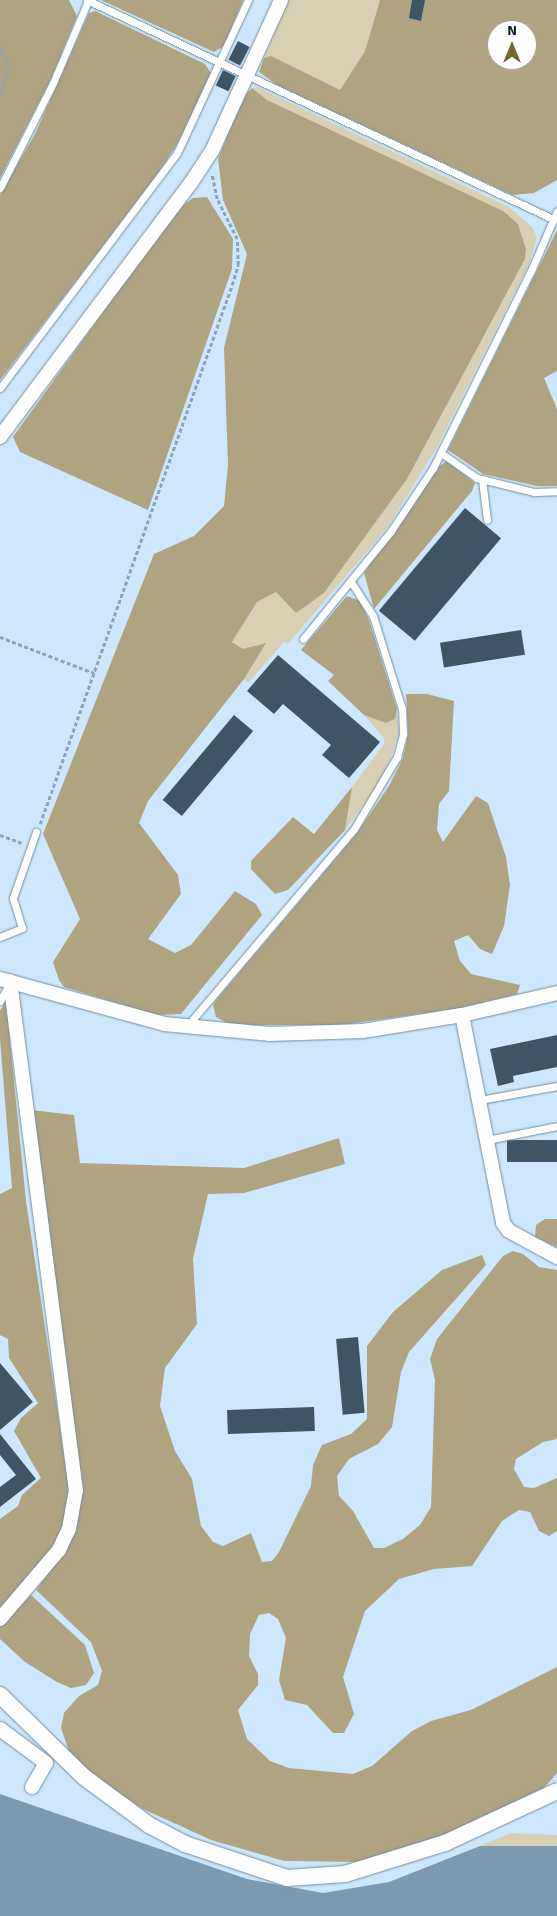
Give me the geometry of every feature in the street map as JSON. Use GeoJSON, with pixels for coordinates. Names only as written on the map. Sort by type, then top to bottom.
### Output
{"type":"FeatureCollection","features":[{"type":"Feature","properties":{"kind":"street"},"geometry":{"type":"LineString","coordinates":[[0,437],[208,157],[247,78],[281,0]]}},
{"type":"Feature","properties":{"kind":"street"},"geometry":{"type":"LineString","coordinates":[[0,1619],[60,1550],[69,1529],[76,1491],[5,980],[187,1026],[269,1034],[363,1031],[462,1015],[557,993]]}},
{"type":"Feature","properties":{"kind":"street"},"geometry":{"type":"LineString","coordinates":[[462,1015],[503,1223],[509,1231],[557,1257]]}},
{"type":"Feature","properties":{"kind":"street"},"geometry":{"type":"LineString","coordinates":[[0,1695],[84,1776],[148,1825],[185,1844],[287,1878],[345,1874],[445,1843],[557,1791]]}},
{"type":"Feature","properties":{"kind":"street"},"geometry":{"type":"LineString","coordinates":[[0,1729],[46,1763],[32,1787]]}},
{"type":"Feature","properties":{"kind":"lane"},"geometry":{"type":"LineString","coordinates":[[0,188],[53,83],[87,0],[247,78],[551,218]]}},
{"type":"Feature","properties":{"kind":"lane"},"geometry":{"type":"LineString","coordinates":[[0,388],[178,153],[220,65],[248,0]]}},
{"type":"Feature","properties":{"kind":"lane"},"geometry":{"type":"LineString","coordinates":[[303,639],[391,531],[442,453],[531,271],[551,218],[557,211]]}},
{"type":"Feature","properties":{"kind":"lane"},"geometry":{"type":"LineString","coordinates":[[442,453],[482,479],[534,492],[557,491]]}},
{"type":"Feature","properties":{"kind":"lane"},"geometry":{"type":"LineString","coordinates":[[482,479],[487,520]]}},
{"type":"Feature","properties":{"kind":"lane"},"geometry":{"type":"LineString","coordinates":[[187,1026],[354,829],[397,757],[403,734],[402,709],[373,616],[351,582]]}},
{"type":"Feature","properties":{"kind":"lane"},"geometry":{"type":"LineString","coordinates":[[0,937],[22,928],[13,898],[36,832]]}},
{"type":"Feature","properties":{"kind":"lane"},"geometry":{"type":"LineString","coordinates":[[0,1001],[5,980]]}},
{"type":"Feature","properties":{"kind":"lane"},"geometry":{"type":"LineString","coordinates":[[480,1100],[557,1086]]}},
{"type":"Feature","properties":{"kind":"lane"},"geometry":{"type":"LineString","coordinates":[[487,1140],[557,1126]]}},
{"type":"Feature","properties":{"kind":"path"},"geometry":{"type":"LineString","coordinates":[[0,48],[9,66],[0,96]]}},
{"type":"Feature","properties":{"kind":"path"},"geometry":{"type":"LineString","coordinates":[[36,832],[238,265],[237,239],[217,199],[208,157]]}},
{"type":"Feature","properties":{"kind":"path"},"geometry":{"type":"LineString","coordinates":[[0,637],[94,673]]}},
{"type":"Feature","properties":{"kind":"path"},"geometry":{"type":"LineString","coordinates":[[0,835],[32,846]]}},
{"type":"Feature","properties":{"kind":"shaded area"},"geometry":{"type":"Polygon","coordinates":[[[0,0],[69,0],[77,16],[51,79],[0,178],[0,0]]]}},
{"type":"Feature","properties":{"kind":"shaded area"},"geometry":{"type":"Polygon","coordinates":[[[101,0],[243,0],[224,46],[214,52],[101,0]]]}},
{"type":"Feature","properties":{"kind":"shaded area"},"geometry":{"type":"Polygon","coordinates":[[[287,0],[380,0],[365,51],[340,90],[264,58],[287,0]]]}},
{"type":"Feature","properties":{"kind":"shaded area"},"geometry":{"type":"Polygon","coordinates":[[[380,0],[557,0],[557,180],[534,193],[512,195],[277,85],[259,72],[264,58],[271,56],[340,90],[365,51],[380,0]]]}},
{"type":"Feature","properties":{"kind":"shaded area"},"geometry":{"type":"Polygon","coordinates":[[[95,11],[205,64],[211,73],[179,141],[157,175],[0,380],[0,195],[35,134],[89,13],[95,11]]]}},
{"type":"Feature","properties":{"kind":"shaded area"},"geometry":{"type":"Polygon","coordinates":[[[257,87],[509,207],[533,228],[537,238],[529,264],[436,449],[387,528],[288,644],[284,642],[248,683],[244,679],[266,643],[243,650],[232,642],[257,602],[276,592],[296,613],[324,593],[407,479],[525,259],[526,249],[518,224],[267,100],[252,88],[257,87]]]}},
{"type":"Feature","properties":{"kind":"shaded area"},"geometry":{"type":"Polygon","coordinates":[[[252,88],[267,100],[503,211],[518,224],[526,249],[525,259],[407,479],[324,593],[296,613],[276,592],[257,602],[232,642],[243,649],[266,643],[244,679],[148,801],[139,823],[178,875],[181,894],[148,939],[175,953],[191,945],[235,891],[256,904],[262,915],[181,1014],[157,1015],[64,987],[59,980],[53,962],[80,919],[43,834],[154,554],[194,536],[224,506],[228,465],[224,348],[247,254],[223,200],[218,159],[243,97],[252,88]]]}},
{"type":"Feature","properties":{"kind":"shaded area"},"geometry":{"type":"Polygon","coordinates":[[[207,197],[233,239],[232,269],[148,510],[20,452],[13,437],[176,211],[193,198],[207,197]]]}},
{"type":"Feature","properties":{"kind":"shaded area"},"geometry":{"type":"Polygon","coordinates":[[[557,230],[557,371],[544,378],[557,409],[557,486],[537,486],[483,474],[448,450],[557,230]]]}},
{"type":"Feature","properties":{"kind":"shaded area"},"geometry":{"type":"Polygon","coordinates":[[[447,461],[475,483],[472,491],[374,609],[364,573],[438,467],[447,461]]]}},
{"type":"Feature","properties":{"kind":"shaded area"},"geometry":{"type":"Polygon","coordinates":[[[347,596],[360,601],[369,620],[397,709],[395,719],[386,723],[364,715],[328,681],[334,675],[301,650],[347,596]]]}},
{"type":"Feature","properties":{"kind":"shaded area"},"geometry":{"type":"Polygon","coordinates":[[[406,694],[427,694],[454,701],[449,791],[439,804],[437,830],[443,842],[476,796],[488,803],[506,857],[510,885],[504,926],[492,954],[480,949],[468,935],[454,941],[460,961],[471,974],[520,985],[517,994],[460,1008],[341,1025],[250,1025],[227,1023],[216,1017],[213,1005],[217,999],[357,833],[389,786],[403,758],[408,733],[406,694]]]}},
{"type":"Feature","properties":{"kind":"shaded area"},"geometry":{"type":"Polygon","coordinates":[[[397,709],[399,732],[392,755],[379,784],[345,830],[352,787],[384,744],[384,738],[364,715],[386,723],[395,719],[397,709]]]}},
{"type":"Feature","properties":{"kind":"shaded area"},"geometry":{"type":"Polygon","coordinates":[[[352,787],[345,830],[288,890],[275,894],[251,869],[251,861],[293,817],[314,834],[352,787]]]}},
{"type":"Feature","properties":{"kind":"shaded area"},"geometry":{"type":"Polygon","coordinates":[[[6,1001],[26,1201],[70,1494],[64,1528],[54,1546],[0,1609],[0,1519],[18,1506],[22,1495],[41,1478],[14,1431],[21,1418],[38,1403],[9,1358],[8,1339],[0,1335],[0,1194],[12,1188],[0,1039],[0,1011],[6,1001]]]}},
{"type":"Feature","properties":{"kind":"shaded area"},"geometry":{"type":"Polygon","coordinates":[[[31,1110],[74,1115],[80,1163],[244,1168],[339,1138],[345,1164],[244,1193],[208,1194],[193,1259],[197,1324],[165,1368],[160,1406],[175,1451],[192,1479],[201,1526],[213,1542],[223,1546],[251,1533],[262,1562],[272,1561],[279,1552],[311,1486],[313,1465],[322,1445],[351,1434],[367,1419],[367,1346],[393,1312],[442,1270],[482,1255],[486,1265],[409,1352],[401,1372],[392,1427],[378,1444],[349,1459],[337,1476],[339,1496],[353,1511],[374,1548],[384,1548],[403,1539],[420,1525],[431,1507],[435,1380],[430,1359],[437,1339],[503,1256],[513,1251],[523,1254],[539,1267],[557,1270],[557,1439],[543,1442],[516,1459],[514,1469],[524,1487],[534,1488],[557,1478],[557,1531],[549,1536],[539,1531],[530,1512],[519,1510],[502,1521],[472,1566],[434,1569],[399,1579],[365,1611],[343,1677],[354,1714],[344,1733],[333,1733],[307,1705],[285,1700],[279,1680],[286,1638],[278,1619],[269,1613],[259,1615],[250,1634],[249,1656],[258,1674],[258,1685],[238,1710],[247,1739],[270,1761],[289,1768],[353,1774],[372,1766],[412,1731],[431,1721],[471,1710],[557,1667],[557,1773],[544,1788],[448,1834],[361,1862],[284,1861],[211,1840],[143,1809],[92,1775],[70,1754],[61,1728],[64,1713],[79,1696],[98,1685],[102,1671],[91,1642],[36,1590],[67,1549],[75,1528],[31,1110]]]}},
{"type":"Feature","properties":{"kind":"shaded area"},"geometry":{"type":"Polygon","coordinates":[[[545,1219],[557,1219],[557,1247],[535,1237],[536,1225],[545,1219]]]}},
{"type":"Feature","properties":{"kind":"shaded area"},"geometry":{"type":"Polygon","coordinates":[[[31,1595],[85,1645],[94,1673],[86,1685],[71,1688],[57,1682],[25,1662],[0,1639],[0,1627],[31,1595]]]}},
{"type":"Feature","properties":{"kind":"shaded area"},"geometry":{"type":"Polygon","coordinates":[[[511,1833],[557,1835],[557,1846],[480,1846],[511,1833]]]}},
{"type":"Feature","properties":{"kind":"water"},"geometry":{"type":"Polygon","coordinates":[[[0,1794],[247,1879],[323,1893],[389,1882],[480,1846],[557,1846],[557,1916],[0,1916],[0,1794]]]}},
{"type":"Feature","properties":{"kind":"building"},"geometry":{"type":"Polygon","coordinates":[[[412,0],[425,0],[421,21],[409,18],[412,0]]]}},
{"type":"Feature","properties":{"kind":"building"},"geometry":{"type":"Polygon","coordinates":[[[238,41],[250,47],[240,66],[228,60],[238,41]]]}},
{"type":"Feature","properties":{"kind":"building"},"geometry":{"type":"Polygon","coordinates":[[[223,70],[236,76],[229,91],[216,85],[223,70]]]}},
{"type":"Feature","properties":{"kind":"building"},"geometry":{"type":"Polygon","coordinates":[[[465,508],[501,538],[415,641],[379,611],[465,508]]]}},
{"type":"Feature","properties":{"kind":"building"},"geometry":{"type":"Polygon","coordinates":[[[521,630],[525,655],[444,668],[440,643],[521,630]]]}},
{"type":"Feature","properties":{"kind":"building"},"geometry":{"type":"Polygon","coordinates":[[[278,655],[380,742],[349,778],[322,755],[331,745],[283,704],[274,714],[247,691],[278,655]]]}},
{"type":"Feature","properties":{"kind":"building"},"geometry":{"type":"Polygon","coordinates":[[[234,715],[253,731],[182,816],[163,800],[234,715]]]}},
{"type":"Feature","properties":{"kind":"building"},"geometry":{"type":"Polygon","coordinates":[[[557,1035],[557,1067],[513,1076],[514,1082],[498,1086],[490,1049],[557,1035]]]}},
{"type":"Feature","properties":{"kind":"building"},"geometry":{"type":"Polygon","coordinates":[[[507,1140],[557,1140],[557,1162],[507,1162],[507,1140]]]}},
{"type":"Feature","properties":{"kind":"building"},"geometry":{"type":"Polygon","coordinates":[[[358,1337],[365,1413],[343,1415],[336,1339],[358,1337]]]}},
{"type":"Feature","properties":{"kind":"building"},"geometry":{"type":"Polygon","coordinates":[[[0,1363],[33,1402],[0,1430],[0,1363]]]}},
{"type":"Feature","properties":{"kind":"building"},"geometry":{"type":"Polygon","coordinates":[[[314,1407],[315,1431],[228,1434],[227,1410],[314,1407]]]}},
{"type":"Feature","properties":{"kind":"building"},"geometry":{"type":"Polygon","coordinates":[[[0,1434],[36,1479],[0,1507],[0,1487],[16,1475],[0,1455],[0,1434]]]}}]}
